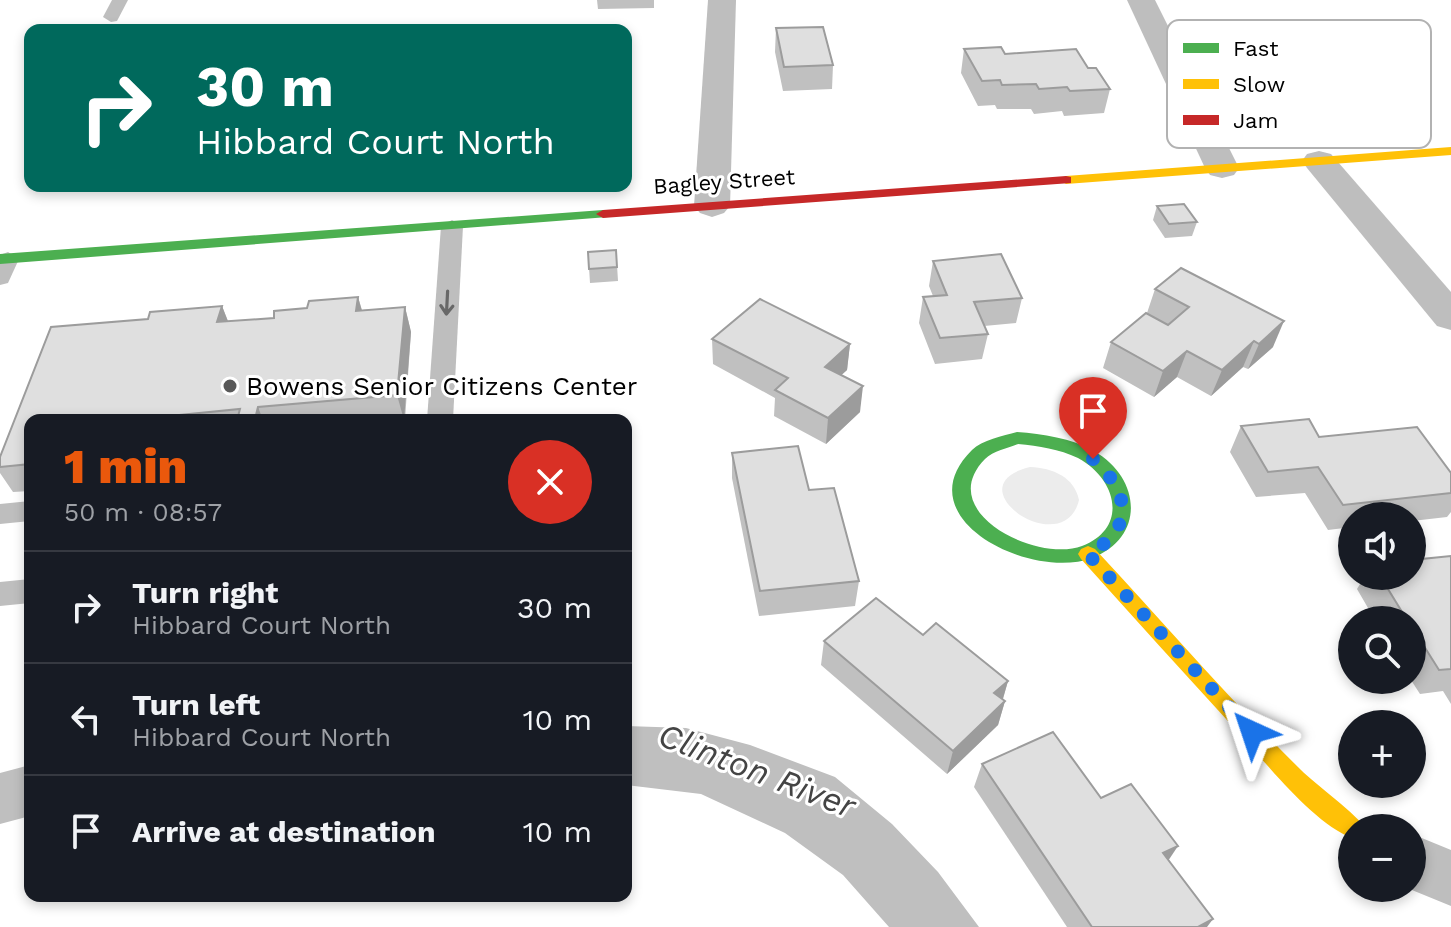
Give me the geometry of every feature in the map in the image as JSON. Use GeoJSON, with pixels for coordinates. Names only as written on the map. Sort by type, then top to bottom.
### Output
{"type":"FeatureCollection","features":[{"type":"Feature","properties":{"kind":"street"},"geometry":{"type":"LineString","coordinates":[[712,206],[722,0]]}},
{"type":"Feature","properties":{"kind":"street"},"geometry":{"type":"LineString","coordinates":[[1141,0],[1167,54]]}},
{"type":"Feature","properties":{"kind":"street"},"geometry":{"type":"LineString","coordinates":[[1212,148],[1222,168]]}},
{"type":"Feature","properties":{"kind":"street","name":"Bagley Street"},"geometry":{"type":"LineString","coordinates":[[3,265],[452,226],[1451,151]]}},
{"type":"Feature","properties":{"kind":"street"},"geometry":{"type":"LineString","coordinates":[[1319,161],[1451,317]]}},
{"type":"Feature","properties":{"kind":"street"},"geometry":{"type":"LineString","coordinates":[[1036,438],[1067,445],[1093,459],[1108,472],[1123,502],[1122,518],[1116,533],[1088,554],[1068,558],[1034,556],[1003,545],[985,534],[972,519],[960,488],[970,460],[998,442],[1036,438]]}},
{"type":"Feature","properties":{"kind":"street"},"geometry":{"type":"LineString","coordinates":[[1088,554],[1293,777],[1338,818]]}},
{"type":"Feature","properties":{"kind":"street"},"geometry":{"type":"LineString","coordinates":[[1426,868],[1451,878]]}},
{"type":"Feature","properties":{"kind":"lane"},"geometry":{"type":"LineString","coordinates":[[111,17],[120,0]]}},
{"type":"Feature","properties":{"kind":"lane"},"geometry":{"type":"LineString","coordinates":[[440,414],[452,226]]}},
{"type":"Feature","properties":{"kind":"lane"},"geometry":{"type":"LineString","coordinates":[[0,514],[24,512]]}},
{"type":"Feature","properties":{"kind":"lane"},"geometry":{"type":"LineString","coordinates":[[0,594],[24,592]]}},
{"type":"Feature","properties":{"kind":"shaded area"},"geometry":{"type":"Polygon","coordinates":[[[1030,467],[1061,475],[1072,485],[1079,500],[1069,517],[1054,524],[1036,522],[1019,514],[1007,502],[1002,489],[1009,476],[1030,467]]]}},
{"type":"Feature","properties":{"kind":"water","name":"Clinton River"},"geometry":{"type":"Polygon","coordinates":[[[632,726],[686,728],[750,745],[835,777],[892,824],[938,872],[979,927],[889,927],[843,875],[785,833],[701,794],[632,786],[632,726]]]}},
{"type":"Feature","properties":{"kind":"water"},"geometry":{"type":"Polygon","coordinates":[[[24,767],[24,818],[0,824],[0,773],[24,767]]]}},
{"type":"Feature","properties":{"kind":"building"},"geometry":{"type":"Polygon","coordinates":[[[823,27],[833,65],[784,67],[776,28],[823,27]]]}},
{"type":"Feature","properties":{"kind":"building"},"geometry":{"type":"Polygon","coordinates":[[[1001,47],[1005,54],[1076,49],[1088,68],[1096,68],[1110,89],[1070,91],[1067,87],[1039,89],[1036,84],[1002,85],[1000,80],[982,81],[964,49],[1001,47]]]}},
{"type":"Feature","properties":{"kind":"building"},"geometry":{"type":"Polygon","coordinates":[[[1184,204],[1197,222],[1169,224],[1157,206],[1184,204]]]}},
{"type":"Feature","properties":{"kind":"building"},"geometry":{"type":"Polygon","coordinates":[[[616,250],[617,267],[589,269],[588,252],[616,250]]]}},
{"type":"Feature","properties":{"kind":"building"},"geometry":{"type":"Polygon","coordinates":[[[1001,254],[1022,298],[974,302],[988,334],[940,338],[923,297],[947,295],[933,261],[1001,254]]]}},
{"type":"Feature","properties":{"kind":"building"},"geometry":{"type":"Polygon","coordinates":[[[1181,268],[1284,321],[1259,344],[1254,341],[1222,370],[1187,351],[1163,371],[1111,342],[1146,313],[1168,325],[1189,307],[1155,289],[1181,268]]]}},
{"type":"Feature","properties":{"kind":"building","name":"Bowens Senior Citizens Center"},"geometry":{"type":"Polygon","coordinates":[[[358,297],[356,311],[405,307],[397,395],[258,407],[256,414],[239,414],[240,409],[190,414],[24,414],[24,465],[0,467],[0,457],[51,327],[148,319],[150,312],[222,306],[217,322],[274,318],[274,311],[307,308],[309,301],[358,297]]]}},
{"type":"Feature","properties":{"kind":"building"},"geometry":{"type":"Polygon","coordinates":[[[760,299],[850,344],[825,367],[863,386],[828,418],[775,390],[788,378],[712,339],[760,299]]]}},
{"type":"Feature","properties":{"kind":"building"},"geometry":{"type":"Polygon","coordinates":[[[1309,419],[1319,437],[1417,427],[1451,473],[1451,493],[1341,502],[1318,467],[1268,472],[1241,426],[1309,419]]]}},
{"type":"Feature","properties":{"kind":"building"},"geometry":{"type":"Polygon","coordinates":[[[798,446],[809,490],[834,488],[859,581],[760,591],[732,453],[798,446]]]}},
{"type":"Feature","properties":{"kind":"building"},"geometry":{"type":"Polygon","coordinates":[[[1451,556],[1451,669],[1439,670],[1426,649],[1426,606],[1398,606],[1389,590],[1426,590],[1426,559],[1451,556]]]}},
{"type":"Feature","properties":{"kind":"building"},"geometry":{"type":"Polygon","coordinates":[[[876,598],[923,635],[936,623],[1008,681],[994,693],[1005,701],[953,751],[824,641],[876,598]]]}},
{"type":"Feature","properties":{"kind":"building"},"geometry":{"type":"Polygon","coordinates":[[[1053,732],[1101,798],[1131,784],[1178,846],[1163,853],[1213,919],[1198,927],[1092,927],[982,764],[1053,732]]]}},
{"type":"Feature","properties":{"kind":"traffic: fast"},"geometry":{"type":"LineString","coordinates":[[0,259],[603,214]]}},
{"type":"Feature","properties":{"kind":"traffic: fast"},"geometry":{"type":"LineString","coordinates":[[1017,438],[1069,447],[1086,454],[1112,476],[1119,491],[1122,515],[1106,543],[1077,556],[1048,557],[1020,550],[994,537],[974,520],[962,500],[963,477],[982,452],[1017,438]]}},
{"type":"Feature","properties":{"kind":"traffic: slow"},"geometry":{"type":"LineString","coordinates":[[1066,180],[1451,151]]}},
{"type":"Feature","properties":{"kind":"traffic: slow"},"geometry":{"type":"LineString","coordinates":[[1088,554],[1293,777],[1338,818]]}},
{"type":"Feature","properties":{"kind":"traffic: jam"},"geometry":{"type":"LineString","coordinates":[[603,214],[1066,180]]}},
{"type":"Feature","properties":{"kind":"place","name":"Bowens Senior Citizens Center"},"geometry":{"type":"Point","coordinates":[230,386]}},
{"type":"Feature","properties":{"kind":"route"},"geometry":{"type":"LineString","coordinates":[[1093,459],[1108,472],[1123,502],[1122,518],[1116,533],[1088,554],[1252,732]]}}]}
